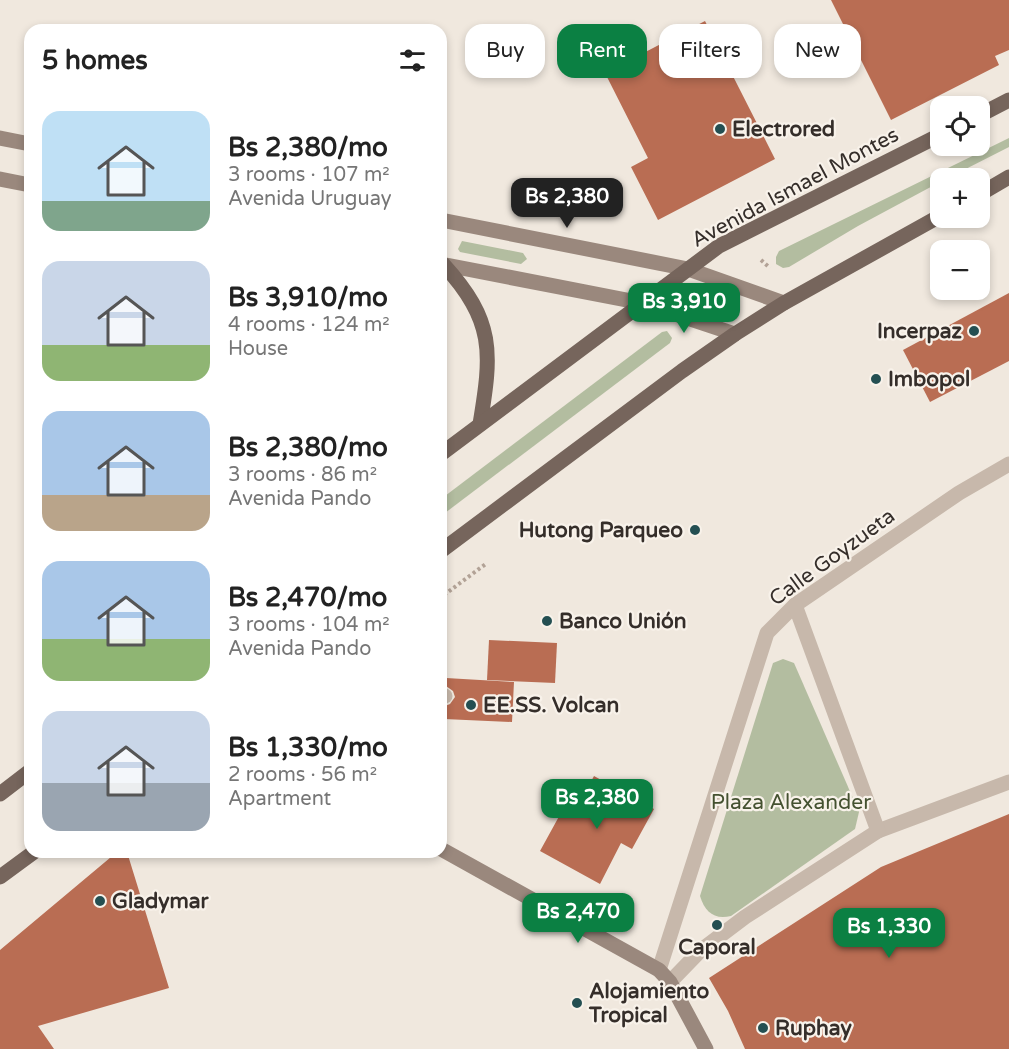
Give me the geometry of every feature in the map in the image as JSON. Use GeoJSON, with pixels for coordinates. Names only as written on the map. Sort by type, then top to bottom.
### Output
{"type":"FeatureCollection","features":[{"type":"Feature","properties":{"kind":"main road"},"geometry":{"type":"LineString","coordinates":[[990,110],[1009,100]]}},
{"type":"Feature","properties":{"kind":"main road","name":"Avenida Ismael Montes"},"geometry":{"type":"LineString","coordinates":[[447,449],[719,246],[930,140]]}},
{"type":"Feature","properties":{"kind":"main road"},"geometry":{"type":"LineString","coordinates":[[990,188],[1009,177]]}},
{"type":"Feature","properties":{"kind":"main road"},"geometry":{"type":"LineString","coordinates":[[447,547],[735,334],[784,303],[930,222]]}},
{"type":"Feature","properties":{"kind":"main road"},"geometry":{"type":"LineString","coordinates":[[447,269],[474,303],[482,320],[486,339],[488,378],[480,424]]}},
{"type":"Feature","properties":{"kind":"main road"},"geometry":{"type":"LineString","coordinates":[[0,794],[24,776]]}},
{"type":"Feature","properties":{"kind":"main road"},"geometry":{"type":"LineString","coordinates":[[0,877],[26,858]]}},
{"type":"Feature","properties":{"kind":"street"},"geometry":{"type":"LineString","coordinates":[[0,138],[24,143]]}},
{"type":"Feature","properties":{"kind":"street"},"geometry":{"type":"LineString","coordinates":[[0,179],[24,184]]}},
{"type":"Feature","properties":{"kind":"street"},"geometry":{"type":"LineString","coordinates":[[447,221],[688,269],[784,303]]}},
{"type":"Feature","properties":{"kind":"street"},"geometry":{"type":"LineString","coordinates":[[447,265],[642,303],[735,334]]}},
{"type":"Feature","properties":{"kind":"street","name":"Calle Goyzueta"},"geometry":{"type":"LineString","coordinates":[[659,970],[767,633],[795,605],[959,494],[1009,464]]}},
{"type":"Feature","properties":{"kind":"street"},"geometry":{"type":"LineString","coordinates":[[795,605],[878,831]]}},
{"type":"Feature","properties":{"kind":"street"},"geometry":{"type":"LineString","coordinates":[[670,982],[700,951],[745,917],[878,831],[1009,782]]}},
{"type":"Feature","properties":{"kind":"street"},"geometry":{"type":"LineString","coordinates":[[447,852],[659,970],[670,982],[706,1049]]}},
{"type":"Feature","properties":{"kind":"path"},"geometry":{"type":"LineString","coordinates":[[447,592],[487,563]]}},
{"type":"Feature","properties":{"kind":"green space"},"geometry":{"type":"Polygon","coordinates":[[[1009,138],[1009,147],[968,168],[948,168],[972,156],[990,156],[990,147],[1009,138]]]}},
{"type":"Feature","properties":{"kind":"green space"},"geometry":{"type":"Polygon","coordinates":[[[930,177],[930,187],[789,267],[783,268],[776,264],[779,251],[930,177]]]}},
{"type":"Feature","properties":{"kind":"green space"},"geometry":{"type":"Polygon","coordinates":[[[462,241],[523,253],[527,259],[521,264],[460,252],[458,249],[462,241]]]}},
{"type":"Feature","properties":{"kind":"green space"},"geometry":{"type":"Polygon","coordinates":[[[667,331],[672,338],[670,343],[447,511],[447,494],[662,332],[667,331]]]}},
{"type":"Feature","properties":{"kind":"green space","name":"Plaza Alexander"},"geometry":{"type":"Polygon","coordinates":[[[783,659],[794,663],[859,812],[855,829],[731,916],[715,916],[705,906],[700,896],[773,663],[783,659]]]}},
{"type":"Feature","properties":{"kind":"building"},"geometry":{"type":"Polygon","coordinates":[[[831,0],[1009,0],[1009,50],[995,56],[999,65],[938,96],[930,96],[930,100],[891,120],[861,60],[861,24],[843,24],[831,0]]]}},
{"type":"Feature","properties":{"kind":"building","name":"Electrored"},"geometry":{"type":"Polygon","coordinates":[[[659,45],[659,78],[734,78],[775,159],[658,220],[631,167],[648,158],[608,78],[647,78],[647,51],[659,45]]]}},
{"type":"Feature","properties":{"kind":"building","name":"Incerpaz"},"geometry":{"type":"Polygon","coordinates":[[[1009,293],[1009,361],[930,402],[903,350],[1009,293]]]}},
{"type":"Feature","properties":{"kind":"building"},"geometry":{"type":"Polygon","coordinates":[[[489,640],[557,643],[555,683],[487,680],[489,640]]]}},
{"type":"Feature","properties":{"kind":"building"},"geometry":{"type":"Polygon","coordinates":[[[447,678],[514,682],[512,722],[447,719],[447,705],[455,697],[453,691],[447,687],[447,678]]]}},
{"type":"Feature","properties":{"kind":"building"},"geometry":{"type":"Polygon","coordinates":[[[594,776],[654,809],[632,849],[621,843],[600,884],[540,851],[562,811],[572,816],[594,776]]]}},
{"type":"Feature","properties":{"kind":"building"},"geometry":{"type":"Polygon","coordinates":[[[1009,814],[1009,1049],[745,1049],[728,1011],[709,978],[881,867],[1009,814]]]}},
{"type":"Feature","properties":{"kind":"building","name":"Gladymar"},"geometry":{"type":"Polygon","coordinates":[[[110,858],[129,858],[169,988],[38,1026],[54,1049],[0,1049],[0,950],[110,858]]]}},
{"type":"Feature","properties":{"kind":"place","name":"Electrored"},"geometry":{"type":"Point","coordinates":[720,129]}},
{"type":"Feature","properties":{"kind":"place","name":"Incerpaz"},"geometry":{"type":"Point","coordinates":[974,331]}},
{"type":"Feature","properties":{"kind":"place","name":"Imbopol"},"geometry":{"type":"Point","coordinates":[876,379]}},
{"type":"Feature","properties":{"kind":"place","name":"Hutong Parqueo"},"geometry":{"type":"Point","coordinates":[695,530]}},
{"type":"Feature","properties":{"kind":"place","name":"Banco Unión"},"geometry":{"type":"Point","coordinates":[547,621]}},
{"type":"Feature","properties":{"kind":"place","name":"EE.SS. Volcan"},"geometry":{"type":"Point","coordinates":[471,705]}},
{"type":"Feature","properties":{"kind":"place","name":"Gladymar"},"geometry":{"type":"Point","coordinates":[100,901]}},
{"type":"Feature","properties":{"kind":"place","name":"Caporal"},"geometry":{"type":"Point","coordinates":[717,925]}},
{"type":"Feature","properties":{"kind":"place","name":"Alojamiento Tropical"},"geometry":{"type":"Point","coordinates":[577,1003]}},
{"type":"Feature","properties":{"kind":"place","name":"Ruphay"},"geometry":{"type":"Point","coordinates":[763,1028]}}]}
